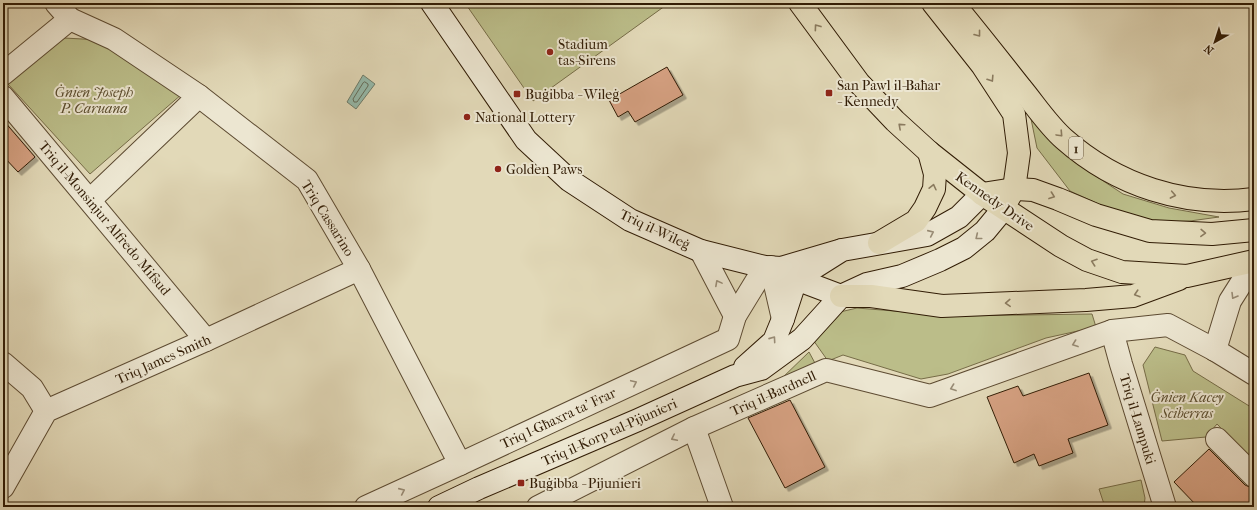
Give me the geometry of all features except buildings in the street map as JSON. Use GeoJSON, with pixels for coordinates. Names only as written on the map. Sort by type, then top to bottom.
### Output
{"type":"FeatureCollection","features":[{"type":"Feature","properties":{"kind":"highway","name":"Kennedy Drive"},"geometry":{"type":"LineString","coordinates":[[800,3],[859,83],[895,121],[930,152],[982,194],[1033,228],[1087,260],[1122,272],[1187,276],[1254,262]]}},
{"type":"Feature","properties":{"kind":"highway"},"geometry":{"type":"LineString","coordinates":[[933,3],[982,66],[1014,114],[1019,153],[1014,189],[1004,208]]}},
{"type":"Feature","properties":{"kind":"highway","name":"1"},"geometry":{"type":"LineString","coordinates":[[954,3],[1042,115],[1063,138],[1098,165],[1128,181],[1162,193],[1198,200],[1235,201],[1254,199]]}},
{"type":"Feature","properties":{"kind":"highway"},"geometry":{"type":"LineString","coordinates":[[879,243],[916,220],[925,208],[934,190],[935,174],[930,152]]}},
{"type":"Feature","properties":{"kind":"highway"},"geometry":{"type":"LineString","coordinates":[[982,194],[1014,189],[1033,190],[1058,199],[1096,216],[1150,231],[1212,234],[1254,230]]}},
{"type":"Feature","properties":{"kind":"highway"},"geometry":{"type":"LineString","coordinates":[[841,296],[871,296],[942,306],[1086,300],[1133,296],[1187,276]]}},
{"type":"Feature","properties":{"kind":"street","name":"Triq Cassarino"},"geometry":{"type":"LineString","coordinates":[[56,3],[70,19],[114,39],[200,96],[307,180],[359,269],[460,464]]}},
{"type":"Feature","properties":{"kind":"street","name":"Triq il-Wileġ"},"geometry":{"type":"LineString","coordinates":[[432,3],[526,140],[569,180],[630,220],[701,251],[778,270],[841,296]]}},
{"type":"Feature","properties":{"kind":"street"},"geometry":{"type":"LineString","coordinates":[[3,74],[70,19]]}},
{"type":"Feature","properties":{"kind":"street"},"geometry":{"type":"LineString","coordinates":[[90,200],[200,96]]}},
{"type":"Feature","properties":{"kind":"street","name":"Triq il-Monsinjur Alfredo Mifsud"},"geometry":{"type":"LineString","coordinates":[[3,97],[206,340]]}},
{"type":"Feature","properties":{"kind":"street"},"geometry":{"type":"LineString","coordinates":[[778,270],[842,250],[927,235],[960,217],[982,194]]}},
{"type":"Feature","properties":{"kind":"street"},"geometry":{"type":"LineString","coordinates":[[841,296],[867,284],[902,276],[964,248],[984,231],[1004,208]]}},
{"type":"Feature","properties":{"kind":"street"},"geometry":{"type":"LineString","coordinates":[[701,251],[735,316]]}},
{"type":"Feature","properties":{"kind":"street"},"geometry":{"type":"LineString","coordinates":[[1215,350],[1230,301],[1254,262]]}},
{"type":"Feature","properties":{"kind":"street","name":"Triq James Smith"},"geometry":{"type":"LineString","coordinates":[[46,410],[206,340],[359,269]]}},
{"type":"Feature","properties":{"kind":"street","name":"Triq il-Korp tal-Pijunieri"},"geometry":{"type":"LineString","coordinates":[[735,376],[774,340],[783,319],[778,270]]}},
{"type":"Feature","properties":{"kind":"street","name":"Triq l-Għaxra ta' Frar"},"geometry":{"type":"LineString","coordinates":[[366,507],[728,339],[735,316],[778,270]]}},
{"type":"Feature","properties":{"kind":"street","name":"Triq il-Korp tal-Pijunieri"},"geometry":{"type":"LineString","coordinates":[[439,507],[735,376],[761,369],[802,339],[841,296]]}},
{"type":"Feature","properties":{"kind":"street","name":"Triq il-Bardnell"},"geometry":{"type":"LineString","coordinates":[[538,507],[694,428],[826,370],[930,396],[1112,331],[1168,325],[1215,350],[1254,374]]}},
{"type":"Feature","properties":{"kind":"street","name":"Triq il-Lampuki"},"geometry":{"type":"LineString","coordinates":[[1112,331],[1165,507]]}},
{"type":"Feature","properties":{"kind":"street"},"geometry":{"type":"LineString","coordinates":[[3,363],[32,388],[46,410],[3,486]]}},
{"type":"Feature","properties":{"kind":"street"},"geometry":{"type":"LineString","coordinates":[[694,428],[722,507]]}},
{"type":"Feature","properties":{"kind":"street"},"geometry":{"type":"LineString","coordinates":[[1216,439],[1254,476]]}},
{"type":"Feature","properties":{"kind":"green space","name":"Stadium tas-Sirens"},"geometry":{"type":"Polygon","coordinates":[[[465,3],[669,3],[533,101],[465,3]]]}},
{"type":"Feature","properties":{"kind":"green space","name":"Ġnien Joseph P. Caruana"},"geometry":{"type":"Polygon","coordinates":[[[64,38],[101,40],[182,94],[90,174],[8,84],[64,38]]]}},
{"type":"Feature","properties":{"kind":"green space"},"geometry":{"type":"Polygon","coordinates":[[[1030,114],[1073,161],[1123,194],[1169,208],[1219,217],[1190,221],[1160,222],[1112,210],[1070,191],[1037,148],[1030,114]]]}},
{"type":"Feature","properties":{"kind":"green space"},"geometry":{"type":"Polygon","coordinates":[[[857,308],[956,316],[1092,314],[1096,327],[1046,338],[948,374],[921,379],[843,355],[828,361],[811,337],[840,312],[857,308]]]}},
{"type":"Feature","properties":{"kind":"green space","name":"Ġnien Kacey Sciberras"},"geometry":{"type":"Polygon","coordinates":[[[1155,347],[1185,355],[1193,371],[1254,409],[1254,462],[1217,424],[1206,437],[1162,441],[1143,365],[1155,347]]]}},
{"type":"Feature","properties":{"kind":"green space"},"geometry":{"type":"Polygon","coordinates":[[[809,352],[816,365],[780,380],[809,352]]]}},
{"type":"Feature","properties":{"kind":"green space"},"geometry":{"type":"Polygon","coordinates":[[[1141,480],[1145,498],[1144,507],[1105,507],[1099,489],[1141,480]]]}},
{"type":"Feature","properties":{"kind":"water"},"geometry":{"type":"Polygon","coordinates":[[[363,75],[375,84],[356,109],[347,102],[363,75]]]}},
{"type":"Feature","properties":{"kind":"place","name":"Stadium tas-Sirens"},"geometry":{"type":"Point","coordinates":[550,52]}},
{"type":"Feature","properties":{"kind":"place","name":"San Pawl il-Baħar - Kennedy"},"geometry":{"type":"Point","coordinates":[829,93]}},
{"type":"Feature","properties":{"kind":"place","name":"Buġibba - Wileġ"},"geometry":{"type":"Point","coordinates":[517,94]}},
{"type":"Feature","properties":{"kind":"place","name":"National Lottery"},"geometry":{"type":"Point","coordinates":[467,117]}},
{"type":"Feature","properties":{"kind":"place","name":"Golden Paws"},"geometry":{"type":"Point","coordinates":[498,169]}},
{"type":"Feature","properties":{"kind":"place","name":"Buġibba - Pijunieri"},"geometry":{"type":"Point","coordinates":[521,483]}}]}
